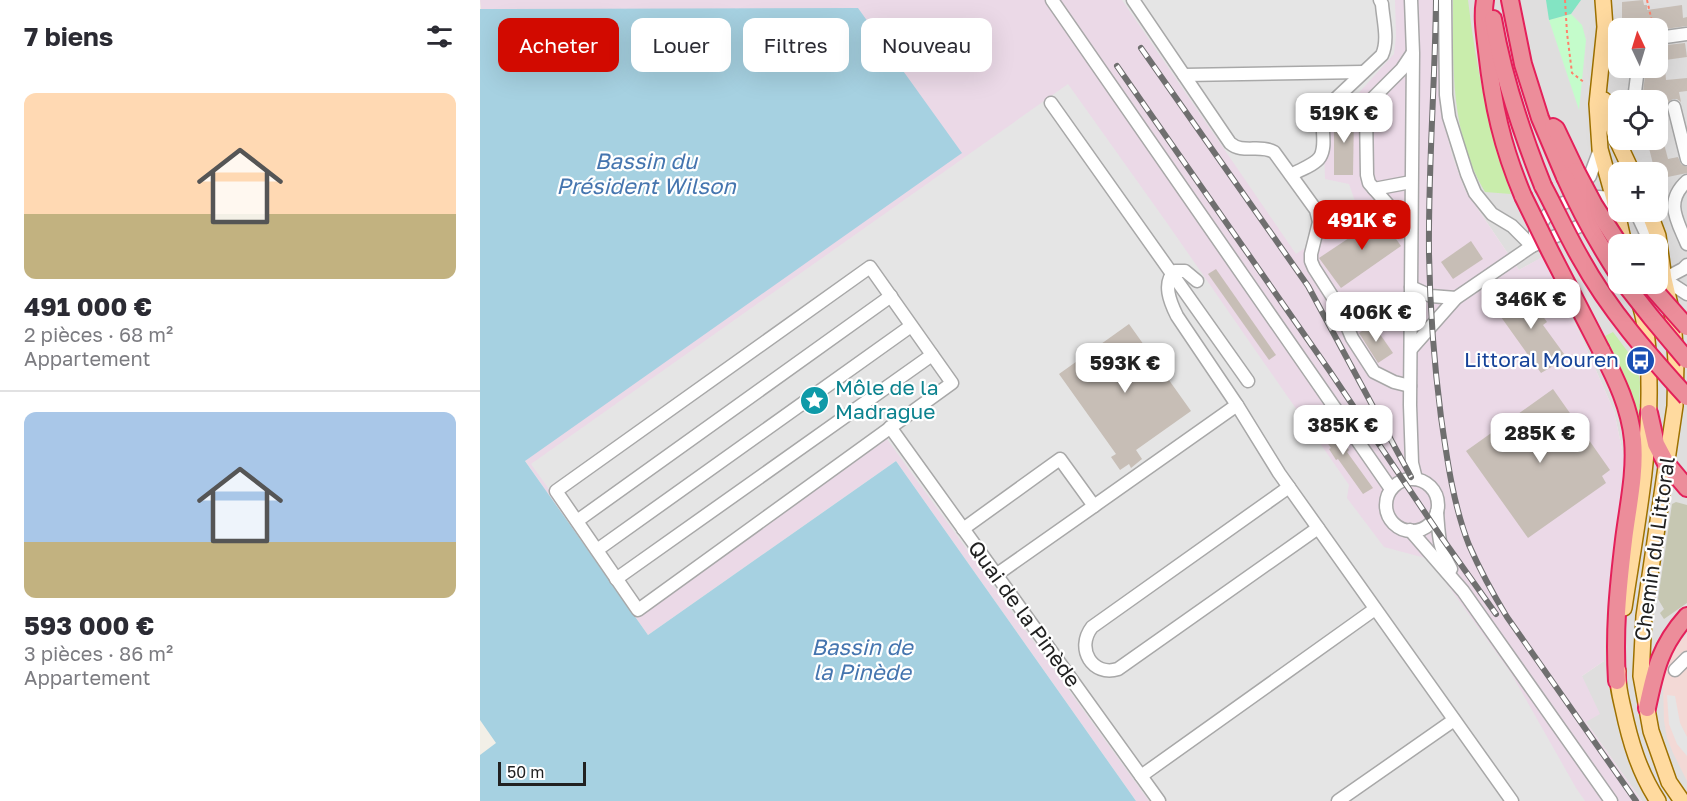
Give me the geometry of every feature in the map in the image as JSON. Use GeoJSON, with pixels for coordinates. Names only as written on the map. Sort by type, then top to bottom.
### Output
{"type":"FeatureCollection","features":[{"type":"Feature","properties":{"kind":"highway"},"geometry":{"type":"LineString","coordinates":[[1485,0],[1482,14],[1490,82],[1498,123],[1510,164],[1523,196],[1601,350],[1628,413],[1634,452],[1615,621],[1617,681]]}},
{"type":"Feature","properties":{"kind":"highway"},"geometry":{"type":"LineString","coordinates":[[1490,0],[1501,60],[1513,105],[1543,186],[1581,260],[1605,297],[1655,362],[1687,397]]}},
{"type":"Feature","properties":{"kind":"highway"},"geometry":{"type":"LineString","coordinates":[[1510,0],[1523,64],[1540,118],[1570,174],[1613,234]]}},
{"type":"Feature","properties":{"kind":"highway"},"geometry":{"type":"LineString","coordinates":[[1570,174],[1580,211],[1608,259]]}},
{"type":"Feature","properties":{"kind":"highway"},"geometry":{"type":"LineString","coordinates":[[1633,294],[1687,360]]}},
{"type":"Feature","properties":{"kind":"highway"},"geometry":{"type":"LineString","coordinates":[[1654,294],[1679,319]]}},
{"type":"Feature","properties":{"kind":"highway"},"geometry":{"type":"LineString","coordinates":[[1649,413],[1656,444],[1666,463],[1687,488]]}},
{"type":"Feature","properties":{"kind":"highway"},"geometry":{"type":"LineString","coordinates":[[1647,708],[1662,651],[1674,631],[1687,616]]}},
{"type":"Feature","properties":{"kind":"main road"},"geometry":{"type":"LineString","coordinates":[[1604,0],[1605,27],[1598,104],[1600,149],[1608,172]]}},
{"type":"Feature","properties":{"kind":"main road"},"geometry":{"type":"LineString","coordinates":[[1600,82],[1606,109],[1626,162]]}},
{"type":"Feature","properties":{"kind":"main road","name":"Chemin du Littoral"},"geometry":{"type":"LineString","coordinates":[[1647,294],[1645,321],[1649,413],[1644,473],[1622,625],[1617,681],[1638,763],[1658,801]]}},
{"type":"Feature","properties":{"kind":"main road"},"geometry":{"type":"LineString","coordinates":[[1650,294],[1654,312],[1660,311],[1679,319]]}},
{"type":"Feature","properties":{"kind":"main road","name":"Chemin du Littoral"},"geometry":{"type":"LineString","coordinates":[[1654,294],[1679,319],[1675,406],[1644,616],[1641,676],[1651,731],[1670,782],[1682,801]]}},
{"type":"Feature","properties":{"kind":"street"},"geometry":{"type":"LineString","coordinates":[[1052,0],[1392,489]]}},
{"type":"Feature","properties":{"kind":"street"},"geometry":{"type":"LineString","coordinates":[[1133,0],[1230,143],[1240,148],[1269,149],[1274,152],[1291,175],[1319,216],[1311,261],[1339,307],[1352,338],[1374,372],[1394,382],[1410,386]]}},
{"type":"Feature","properties":{"kind":"street"},"geometry":{"type":"LineString","coordinates":[[1291,175],[1320,157],[1324,112],[1382,55],[1386,43],[1380,0]]}},
{"type":"Feature","properties":{"kind":"street"},"geometry":{"type":"LineString","coordinates":[[1411,0],[1413,53],[1410,386],[1412,463],[1416,479]]}},
{"type":"Feature","properties":{"kind":"street"},"geometry":{"type":"LineString","coordinates":[[1444,0],[1446,95],[1449,117],[1467,174],[1475,193],[1492,214],[1512,226],[1530,244]]}},
{"type":"Feature","properties":{"kind":"street"},"geometry":{"type":"LineString","coordinates":[[1668,37],[1687,34]]}},
{"type":"Feature","properties":{"kind":"street"},"geometry":{"type":"LineString","coordinates":[[1412,231],[1374,189],[1367,175],[1366,111],[1370,102],[1402,69],[1413,53]]}},
{"type":"Feature","properties":{"kind":"street"},"geometry":{"type":"LineString","coordinates":[[1184,75],[1363,72]]}},
{"type":"Feature","properties":{"kind":"street"},"geometry":{"type":"LineString","coordinates":[[1051,103],[1248,381]]}},
{"type":"Feature","properties":{"kind":"street"},"geometry":{"type":"LineString","coordinates":[[1674,107],[1687,159]]}},
{"type":"Feature","properties":{"kind":"street"},"geometry":{"type":"LineString","coordinates":[[1512,226],[1550,212],[1571,199],[1590,176],[1600,149]]}},
{"type":"Feature","properties":{"kind":"street"},"geometry":{"type":"LineString","coordinates":[[1687,181],[1680,188],[1673,206],[1687,244]]}},
{"type":"Feature","properties":{"kind":"street"},"geometry":{"type":"LineString","coordinates":[[1374,189],[1411,182]]}},
{"type":"Feature","properties":{"kind":"street"},"geometry":{"type":"LineString","coordinates":[[1571,199],[1608,197]]}},
{"type":"Feature","properties":{"kind":"street"},"geometry":{"type":"LineString","coordinates":[[1411,349],[1456,298],[1530,244],[1580,226],[1608,205]]}},
{"type":"Feature","properties":{"kind":"street"},"geometry":{"type":"LineString","coordinates":[[1530,244],[1550,212]]}},
{"type":"Feature","properties":{"kind":"street"},"geometry":{"type":"LineString","coordinates":[[1580,226],[1601,230],[1608,238]]}},
{"type":"Feature","properties":{"kind":"street"},"geometry":{"type":"LineString","coordinates":[[1668,278],[1683,270],[1687,265]]}},
{"type":"Feature","properties":{"kind":"street"},"geometry":{"type":"LineString","coordinates":[[870,267],[891,296],[952,383],[638,610],[556,490],[870,267]]}},
{"type":"Feature","properties":{"kind":"street"},"geometry":{"type":"LineString","coordinates":[[1197,281],[1185,271],[1179,270],[1172,274],[1168,281],[1168,289],[1174,309],[1289,487],[1512,801]]}},
{"type":"Feature","properties":{"kind":"street"},"geometry":{"type":"LineString","coordinates":[[1411,287],[1431,296],[1456,298]]}},
{"type":"Feature","properties":{"kind":"street"},"geometry":{"type":"LineString","coordinates":[[1668,291],[1687,294]]}},
{"type":"Feature","properties":{"kind":"street"},"geometry":{"type":"LineString","coordinates":[[577,521],[891,296]]}},
{"type":"Feature","properties":{"kind":"street"},"geometry":{"type":"LineString","coordinates":[[597,550],[911,326]]}},
{"type":"Feature","properties":{"kind":"street"},"geometry":{"type":"LineString","coordinates":[[616,579],[932,355]]}},
{"type":"Feature","properties":{"kind":"street"},"geometry":{"type":"LineString","coordinates":[[996,575],[1237,405]]}},
{"type":"Feature","properties":{"kind":"street","name":"Quai de la Pinède"},"geometry":{"type":"LineString","coordinates":[[890,427],[1159,801]]}},
{"type":"Feature","properties":{"kind":"street"},"geometry":{"type":"LineString","coordinates":[[963,529],[1060,459],[1094,506]]}},
{"type":"Feature","properties":{"kind":"street"},"geometry":{"type":"LineString","coordinates":[[1437,512],[1432,522],[1425,527],[1410,530],[1396,524],[1391,519],[1387,504],[1388,496],[1392,489],[1404,480],[1416,479],[1431,487],[1438,503],[1442,553],[1463,591]]}},
{"type":"Feature","properties":{"kind":"street"},"geometry":{"type":"LineString","coordinates":[[1289,487],[1092,627],[1084,642],[1084,650],[1089,658],[1094,664],[1104,669],[1118,669],[1318,528]]}},
{"type":"Feature","properties":{"kind":"street"},"geometry":{"type":"LineString","coordinates":[[1410,530],[1463,591],[1611,801]]}},
{"type":"Feature","properties":{"kind":"street"},"geometry":{"type":"LineString","coordinates":[[1141,776],[1375,609]]}},
{"type":"Feature","properties":{"kind":"street"},"geometry":{"type":"LineString","coordinates":[[1675,670],[1687,658]]}},
{"type":"Feature","properties":{"kind":"street"},"geometry":{"type":"LineString","coordinates":[[1338,801],[1454,720]]}},
{"type":"Feature","properties":{"kind":"path"},"geometry":{"type":"LineString","coordinates":[[1647,0],[1652,18]]}},
{"type":"Feature","properties":{"kind":"shaded area"},"geometry":{"type":"Polygon","coordinates":[[[480,0],[1439,0],[1439,79],[1443,117],[1452,155],[1465,190],[1519,270],[1542,257],[1614,411],[1626,468],[1606,614],[1604,661],[1582,676],[1600,714],[1586,722],[1642,801],[1136,801],[896,461],[648,635],[525,461],[527,459],[480,0]]]}},
{"type":"Feature","properties":{"kind":"shaded area"},"geometry":{"type":"Polygon","coordinates":[[[1122,0],[1395,0],[1394,54],[1346,107],[1323,107],[1325,179],[1349,184],[1359,213],[1296,254],[1122,0]]]}},
{"type":"Feature","properties":{"kind":"shaded area"},"geometry":{"type":"Polygon","coordinates":[[[1439,0],[1687,0],[1687,801],[1642,801],[1586,722],[1582,676],[1604,661],[1606,614],[1626,468],[1614,411],[1543,257],[1519,270],[1465,190],[1452,155],[1443,117],[1439,79],[1439,0]]]}},
{"type":"Feature","properties":{"kind":"shaded area"},"geometry":{"type":"Polygon","coordinates":[[[1068,84],[1349,485],[1347,498],[1384,547],[1429,559],[1511,673],[1585,801],[1149,801],[887,439],[640,617],[531,464],[1068,84]]]}},
{"type":"Feature","properties":{"kind":"shaded area"},"geometry":{"type":"Polygon","coordinates":[[[1676,502],[1687,505],[1687,603],[1664,619],[1660,613],[1664,609],[1658,599],[1672,504],[1676,502]]]}},
{"type":"Feature","properties":{"kind":"shaded area"},"geometry":{"type":"Polygon","coordinates":[[[1687,634],[1687,781],[1667,738],[1663,683],[1666,666],[1675,647],[1687,634]]]}},
{"type":"Feature","properties":{"kind":"shaded area"},"geometry":{"type":"Polygon","coordinates":[[[1667,695],[1675,696],[1680,723],[1687,737],[1687,756],[1677,744],[1669,724],[1667,695]]]}},
{"type":"Feature","properties":{"kind":"green space"},"geometry":{"type":"Polygon","coordinates":[[[1453,0],[1468,0],[1484,98],[1511,194],[1485,192],[1465,146],[1456,99],[1453,0]]]}},
{"type":"Feature","properties":{"kind":"green space"},"geometry":{"type":"Polygon","coordinates":[[[1546,0],[1581,0],[1571,14],[1549,20],[1546,0]]]}},
{"type":"Feature","properties":{"kind":"green space"},"geometry":{"type":"Polygon","coordinates":[[[1571,14],[1582,25],[1586,40],[1579,110],[1549,20],[1571,14]]]}},
{"type":"Feature","properties":{"kind":"green space"},"geometry":{"type":"Polygon","coordinates":[[[1613,332],[1637,364],[1640,383],[1639,404],[1643,405],[1641,447],[1601,338],[1613,332]]]}},
{"type":"Feature","properties":{"kind":"water"},"geometry":{"type":"Polygon","coordinates":[[[858,8],[865,18],[861,18],[861,72],[904,72],[962,153],[525,461],[648,635],[896,461],[1136,801],[480,801],[480,755],[496,743],[480,720],[480,9],[858,8]]]}},
{"type":"Feature","properties":{"kind":"building"},"geometry":{"type":"Polygon","coordinates":[[[1643,0],[1644,5],[1647,5],[1647,10],[1682,5],[1683,18],[1687,17],[1687,26],[1668,29],[1668,18],[1622,18],[1622,2],[1643,0]]]}},
{"type":"Feature","properties":{"kind":"building"},"geometry":{"type":"Polygon","coordinates":[[[1685,43],[1687,57],[1668,60],[1668,45],[1685,43]]]}},
{"type":"Feature","properties":{"kind":"building"},"geometry":{"type":"Polygon","coordinates":[[[1645,78],[1666,78],[1666,80],[1687,78],[1687,91],[1679,92],[1681,102],[1673,99],[1668,102],[1668,90],[1643,90],[1645,78]]]}},
{"type":"Feature","properties":{"kind":"building"},"geometry":{"type":"Polygon","coordinates":[[[1334,114],[1354,114],[1353,175],[1334,175],[1334,114]]]}},
{"type":"Feature","properties":{"kind":"building"},"geometry":{"type":"Polygon","coordinates":[[[1650,150],[1666,150],[1668,159],[1678,157],[1681,164],[1687,167],[1687,173],[1668,177],[1668,162],[1652,162],[1650,150]]]}},
{"type":"Feature","properties":{"kind":"building"},"geometry":{"type":"Polygon","coordinates":[[[1385,214],[1400,232],[1394,236],[1401,246],[1341,288],[1319,258],[1385,214]]]}},
{"type":"Feature","properties":{"kind":"building"},"geometry":{"type":"Polygon","coordinates":[[[1471,241],[1483,259],[1453,279],[1441,262],[1471,241]]]}},
{"type":"Feature","properties":{"kind":"building"},"geometry":{"type":"Polygon","coordinates":[[[1216,269],[1276,355],[1269,360],[1208,274],[1216,269]]]}},
{"type":"Feature","properties":{"kind":"building"},"geometry":{"type":"Polygon","coordinates":[[[1529,286],[1542,305],[1537,308],[1547,322],[1543,325],[1567,358],[1541,373],[1496,310],[1529,286]]]}},
{"type":"Feature","properties":{"kind":"building"},"geometry":{"type":"Polygon","coordinates":[[[1129,324],[1191,411],[1136,450],[1142,459],[1131,468],[1129,464],[1120,470],[1111,457],[1116,454],[1059,374],[1129,324]]]}},
{"type":"Feature","properties":{"kind":"building"},"geometry":{"type":"Polygon","coordinates":[[[1373,324],[1393,353],[1378,363],[1359,333],[1373,324]]]}},
{"type":"Feature","properties":{"kind":"building"},"geometry":{"type":"Polygon","coordinates":[[[1553,389],[1610,470],[1602,476],[1606,483],[1528,538],[1466,451],[1553,389]]]}},
{"type":"Feature","properties":{"kind":"building"},"geometry":{"type":"Polygon","coordinates":[[[1318,414],[1338,443],[1342,440],[1349,450],[1347,452],[1373,488],[1363,494],[1338,459],[1336,460],[1329,449],[1331,448],[1311,420],[1318,414]]]}},
{"type":"Feature","properties":{"kind":"railway"},"geometry":{"type":"LineString","coordinates":[[1436,0],[1429,222],[1430,274],[1439,397],[1455,498],[1469,545],[1507,617],[1636,801]]}},
{"type":"Feature","properties":{"kind":"railway"},"geometry":{"type":"LineString","coordinates":[[1141,48],[1308,286],[1411,477]]}},
{"type":"Feature","properties":{"kind":"railway"},"geometry":{"type":"LineString","coordinates":[[1117,66],[1496,614]]}},
{"type":"Feature","properties":{"kind":"place","name":"Littoral Mouren"},"geometry":{"type":"Point","coordinates":[1640,360]}},
{"type":"Feature","properties":{"kind":"place","name":"Môle de la Madrague"},"geometry":{"type":"Point","coordinates":[814,400]}},
{"type":"Feature","properties":{"kind":"water label","name":"Bassin du Président Wilson"},"geometry":{"type":"Point","coordinates":[646,174]}},
{"type":"Feature","properties":{"kind":"water label","name":"Bassin de la Pinède"},"geometry":{"type":"Point","coordinates":[862,660]}}]}
